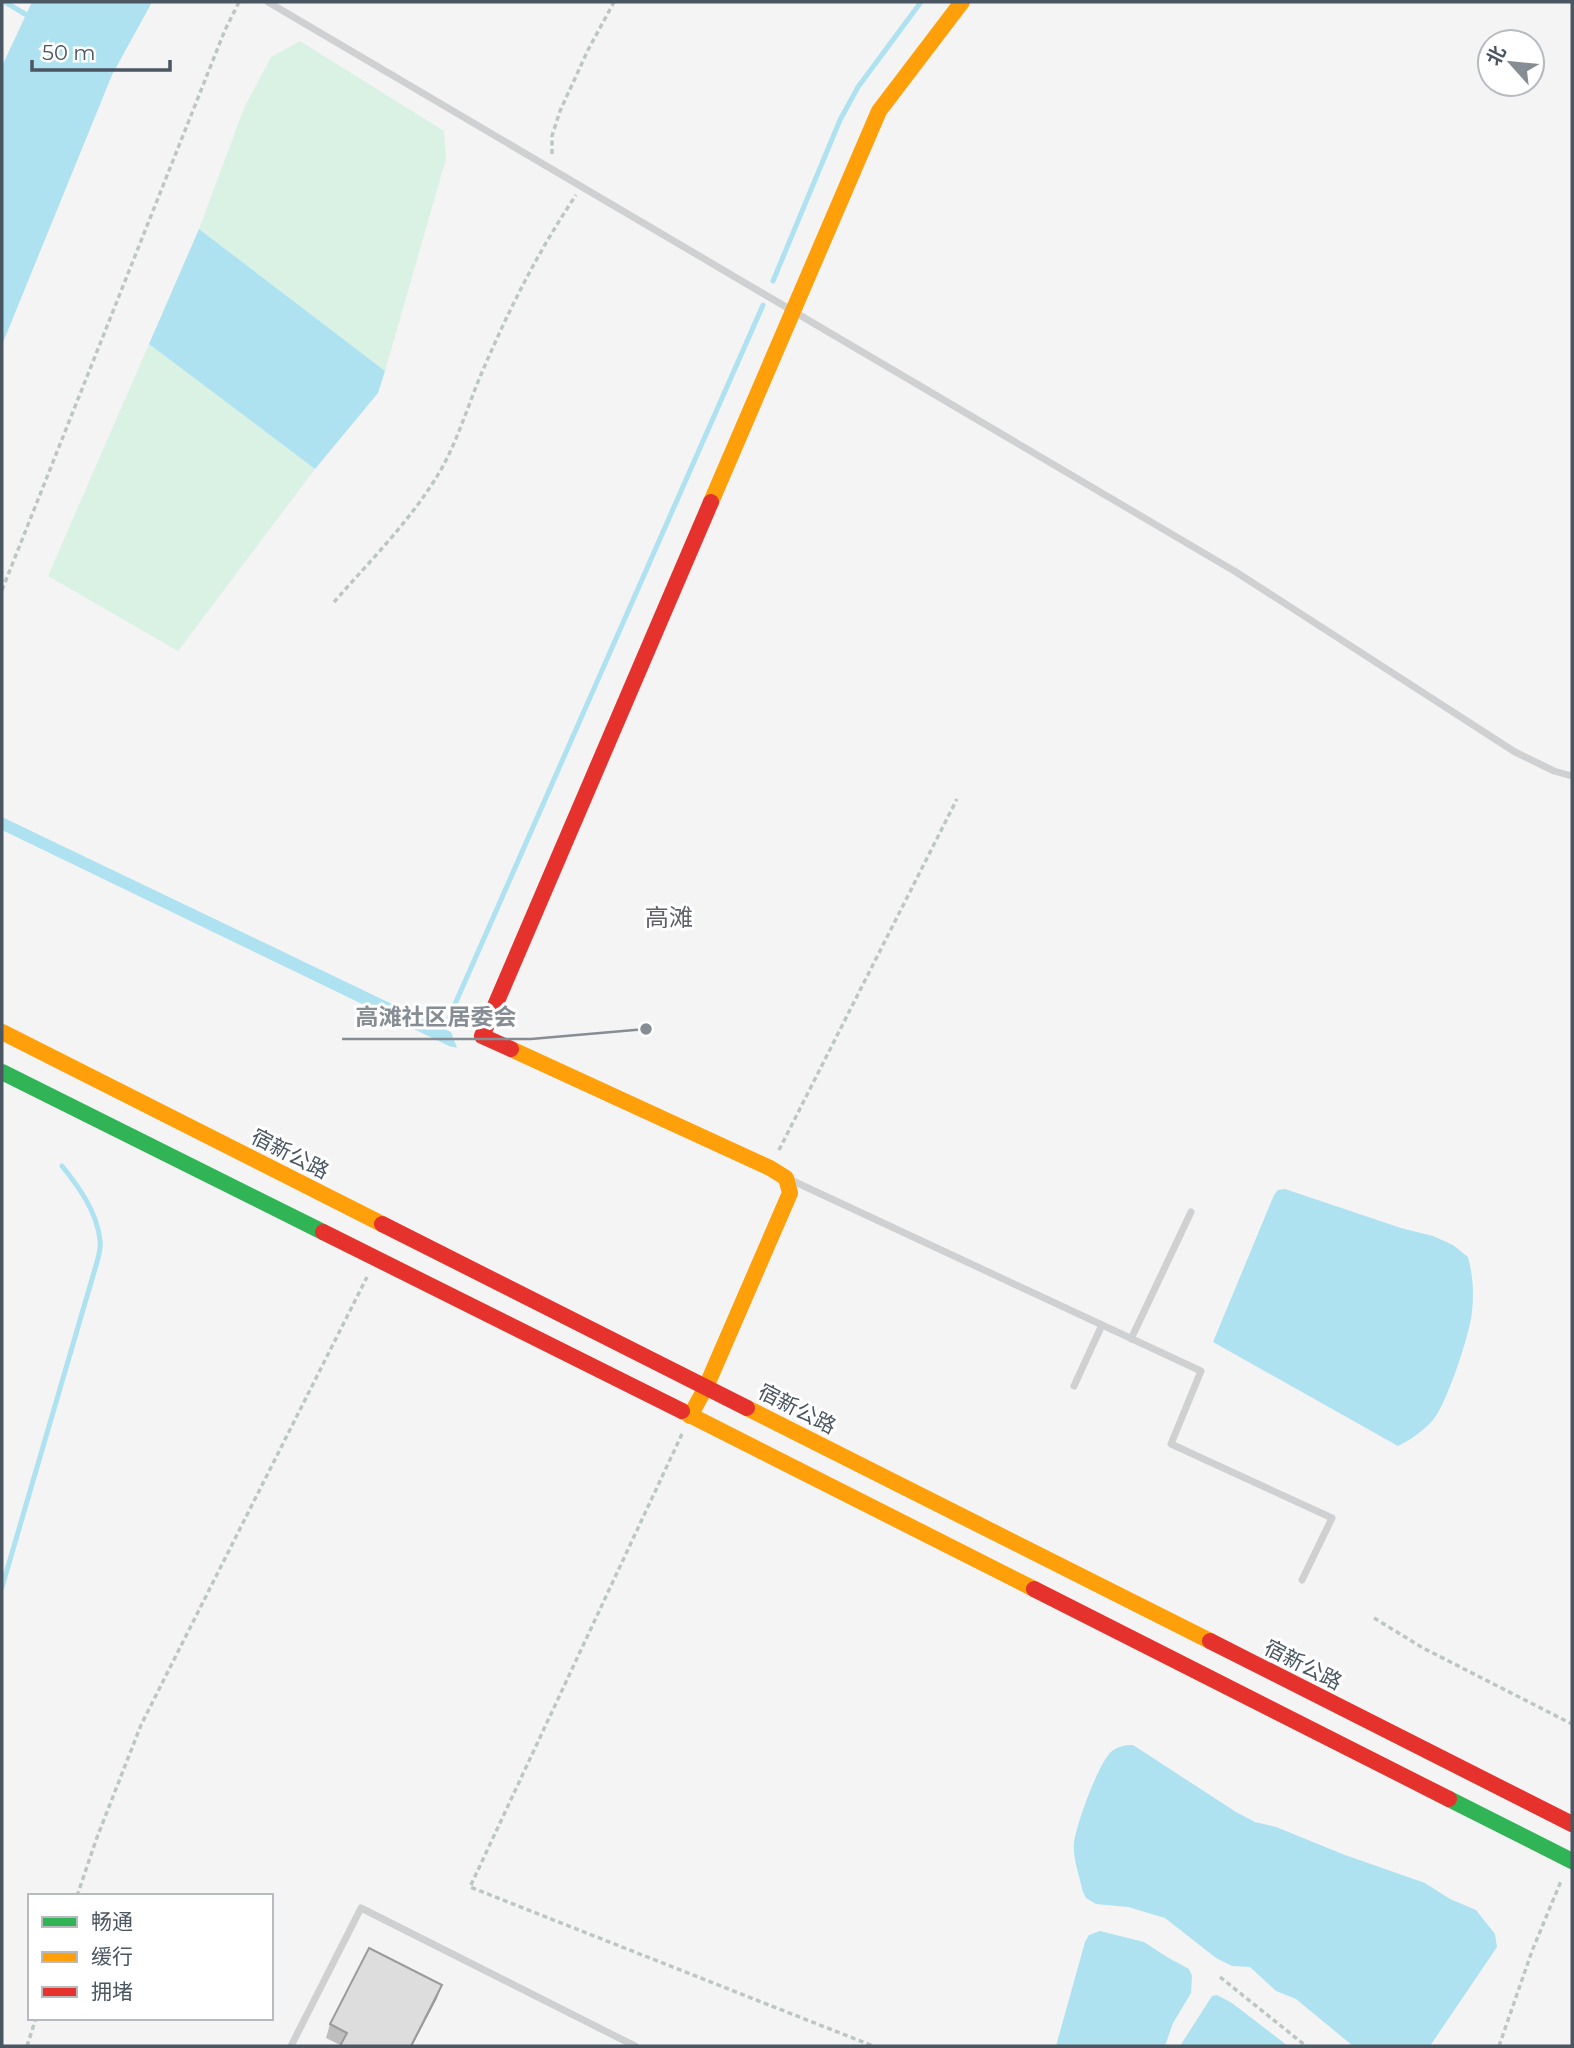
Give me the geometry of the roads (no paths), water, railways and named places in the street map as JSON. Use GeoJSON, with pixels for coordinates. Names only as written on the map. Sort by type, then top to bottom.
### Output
{"type":"FeatureCollection","features":[{"type":"Feature","properties":{"kind":"main road"},"geometry":{"type":"LineString","coordinates":[[691,1416],[790,1193],[786,1178],[770,1168],[482,1035],[879,111],[962,2]]}},
{"type":"Feature","properties":{"kind":"main road","name":"宿新公路"},"geometry":{"type":"LineString","coordinates":[[2,1031],[1572,1824]]}},
{"type":"Feature","properties":{"kind":"main road"},"geometry":{"type":"LineString","coordinates":[[2,1072],[1571,1860]]}},
{"type":"Feature","properties":{"kind":"lane"},"geometry":{"type":"LineString","coordinates":[[268,2],[1236,572],[1515,752],[1554,771],[1572,776]]}},
{"type":"Feature","properties":{"kind":"lane"},"geometry":{"type":"LineString","coordinates":[[786,1178],[1201,1371],[1171,1444],[1332,1518],[1302,1580]]}},
{"type":"Feature","properties":{"kind":"lane"},"geometry":{"type":"LineString","coordinates":[[1131,1339],[1191,1212]]}},
{"type":"Feature","properties":{"kind":"lane"},"geometry":{"type":"LineString","coordinates":[[1074,1386],[1102,1325]]}},
{"type":"Feature","properties":{"kind":"lane"},"geometry":{"type":"LineString","coordinates":[[291,2046],[361,1908],[631,2045]]}},
{"type":"Feature","properties":{"kind":"water"},"geometry":{"type":"Polygon","coordinates":[[[32,2],[152,2],[112,75],[2,345],[2,66],[32,2]]]}},
{"type":"Feature","properties":{"kind":"water"},"geometry":{"type":"Polygon","coordinates":[[[199,229],[385,371],[378,393],[315,469],[149,344],[199,229]]]}},
{"type":"Feature","properties":{"kind":"water"},"geometry":{"type":"Polygon","coordinates":[[[2,817],[451,1032],[457,1048],[2,830],[2,817]]]}},
{"type":"Feature","properties":{"kind":"water"},"geometry":{"type":"Polygon","coordinates":[[[1285,1189],[1433,1236],[1453,1245],[1468,1257],[1473,1284],[1472,1312],[1451,1384],[1433,1420],[1398,1446],[1213,1342],[1274,1195],[1278,1190],[1285,1189]]]}},
{"type":"Feature","properties":{"kind":"water"},"geometry":{"type":"Polygon","coordinates":[[[1133,1745],[1255,1822],[1276,1827],[1425,1883],[1450,1899],[1476,1910],[1495,1934],[1497,1947],[1430,2046],[1353,2046],[1296,1999],[1276,1991],[1250,1967],[1232,1966],[1216,1958],[1165,1918],[1128,1907],[1096,1904],[1086,1898],[1074,1854],[1079,1822],[1107,1757],[1117,1748],[1133,1745]]]}},
{"type":"Feature","properties":{"kind":"water"},"geometry":{"type":"Polygon","coordinates":[[[1100,1931],[1144,1942],[1189,1969],[1192,1976],[1191,1993],[1173,2023],[1165,2046],[1056,2046],[1085,1942],[1089,1935],[1100,1931]]]}},
{"type":"Feature","properties":{"kind":"water"},"geometry":{"type":"Polygon","coordinates":[[[1217,1995],[1232,2003],[1288,2046],[1180,2046],[1212,1996],[1217,1995]]]}},
{"type":"Feature","properties":{"kind":"waterway"},"geometry":{"type":"LineString","coordinates":[[5,2],[30,17]]}},
{"type":"Feature","properties":{"kind":"waterway"},"geometry":{"type":"LineString","coordinates":[[773,281],[840,120],[858,87],[921,2]]}},
{"type":"Feature","properties":{"kind":"waterway"},"geometry":{"type":"LineString","coordinates":[[444,1029],[763,305]]}},
{"type":"Feature","properties":{"kind":"waterway"},"geometry":{"type":"LineString","coordinates":[[2,1587],[100,1251],[98,1230],[91,1210],[81,1191],[62,1166]]}},
{"type":"Feature","properties":{"kind":"place","name":"高滩社区居委会"},"geometry":{"type":"Point","coordinates":[646,1029]}},
{"type":"Feature","properties":{"kind":"district","name":"高滩"},"geometry":{"type":"Point","coordinates":[669,918]}}]}
